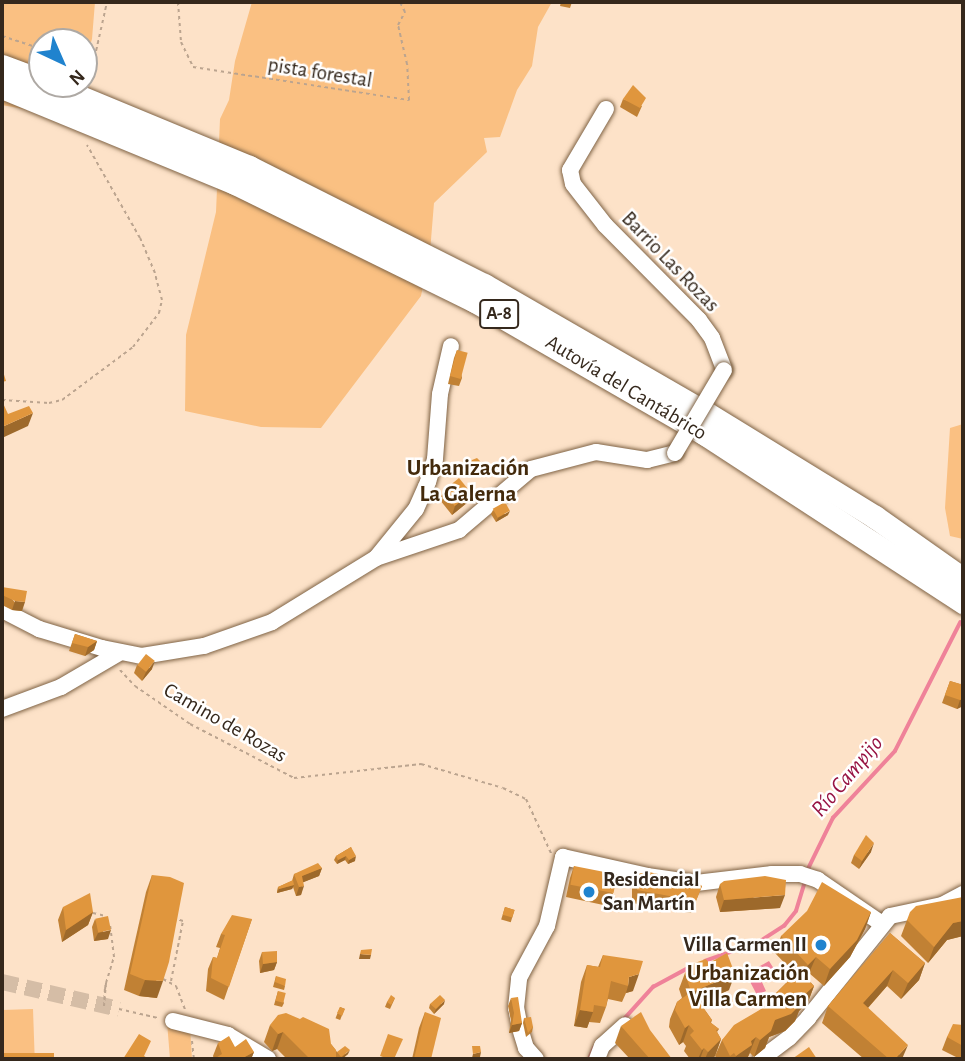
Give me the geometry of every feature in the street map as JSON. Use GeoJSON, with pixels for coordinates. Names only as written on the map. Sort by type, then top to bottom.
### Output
{"type":"FeatureCollection","features":[{"type":"Feature","properties":{"kind":"highway"},"geometry":{"type":"LineString","coordinates":[[2,66],[28,76]]}},
{"type":"Feature","properties":{"kind":"highway","name":"Autovía del Cantábrico"},"geometry":{"type":"LineString","coordinates":[[2,87],[235,183],[475,301],[592,366],[729,449],[963,602]]}},
{"type":"Feature","properties":{"kind":"highway","name":"Autovía del Cantábrico"},"geometry":{"type":"LineString","coordinates":[[83,98],[249,167],[484,285],[601,350],[729,427],[875,517],[963,579]]}},
{"type":"Feature","properties":{"kind":"street","name":"Barrio Las Rozas"},"geometry":{"type":"LineString","coordinates":[[2,610],[39,629],[116,656],[170,654],[239,635],[295,609],[376,558],[459,530],[531,469],[596,452],[647,460],[675,453],[724,370],[712,338],[699,320],[605,225],[573,184],[570,170],[606,109]]}},
{"type":"Feature","properties":{"kind":"street","name":"Barrio Las Rozas"},"geometry":{"type":"LineString","coordinates":[[376,558],[416,509],[428,482],[435,459],[440,394],[451,345]]}},
{"type":"Feature","properties":{"kind":"street"},"geometry":{"type":"LineString","coordinates":[[2,709],[37,698],[116,656]]}},
{"type":"Feature","properties":{"kind":"street"},"geometry":{"type":"LineString","coordinates":[[536,1059],[526,1048],[520,1028],[516,1008],[518,991],[525,964],[547,926],[559,862],[563,857],[577,858],[647,876],[696,883],[772,874],[800,874],[818,880],[882,924]]}},
{"type":"Feature","properties":{"kind":"street"},"geometry":{"type":"LineString","coordinates":[[761,1059],[789,1038],[834,989],[890,916],[942,905],[963,894]]}},
{"type":"Feature","properties":{"kind":"street"},"geometry":{"type":"LineString","coordinates":[[183,1024],[237,1039],[268,1059]]}},
{"type":"Feature","properties":{"kind":"street"},"geometry":{"type":"LineString","coordinates":[[597,1059],[602,1046],[625,1025]]}},
{"type":"Feature","properties":{"kind":"path"},"geometry":{"type":"LineString","coordinates":[[98,42],[107,2]]}},
{"type":"Feature","properties":{"kind":"path","name":"pista forestal"},"geometry":{"type":"LineString","coordinates":[[178,2],[181,42],[193,67],[409,100],[407,64],[398,25],[405,12],[400,2]]}},
{"type":"Feature","properties":{"kind":"path"},"geometry":{"type":"LineString","coordinates":[[2,36],[28,44]]}},
{"type":"Feature","properties":{"kind":"path"},"geometry":{"type":"LineString","coordinates":[[2,400],[49,403],[62,400],[133,347],[159,313],[162,300],[155,273],[140,238],[87,145]]}},
{"type":"Feature","properties":{"kind":"path","name":"Camino de Rozas"},"geometry":{"type":"LineString","coordinates":[[116,656],[135,686],[190,724],[294,778],[421,764],[493,784],[519,795],[530,804],[549,851],[559,862]]}},
{"type":"Feature","properties":{"kind":"path"},"geometry":{"type":"LineString","coordinates":[[92,913],[106,914],[112,932],[114,957],[106,983],[104,1006],[105,994],[106,983]]}},
{"type":"Feature","properties":{"kind":"path"},"geometry":{"type":"LineString","coordinates":[[176,919],[183,921],[171,981],[183,1002],[183,1024],[194,1059]]}},
{"type":"Feature","properties":{"kind":"path"},"geometry":{"type":"LineString","coordinates":[[106,932],[112,932]]}},
{"type":"Feature","properties":{"kind":"path"},"geometry":{"type":"LineString","coordinates":[[170,948],[177,950]]}},
{"type":"Feature","properties":{"kind":"path"},"geometry":{"type":"LineString","coordinates":[[163,979],[171,981]]}},
{"type":"Feature","properties":{"kind":"path"},"geometry":{"type":"LineString","coordinates":[[119,1009],[183,1024]]}},
{"type":"Feature","properties":{"kind":"shaded area"},"geometry":{"type":"Polygon","coordinates":[[[2,2],[95,2],[93,28],[28,28],[28,98],[77,98],[72,118],[2,105],[2,2]]]}},
{"type":"Feature","properties":{"kind":"shaded area"},"geometry":{"type":"Polygon","coordinates":[[[252,2],[552,2],[538,27],[532,66],[517,90],[500,137],[484,138],[487,152],[434,203],[430,252],[421,296],[321,428],[261,427],[185,411],[186,335],[216,212],[220,119],[229,100],[235,61],[252,2]]]}},
{"type":"Feature","properties":{"kind":"shaded area"},"geometry":{"type":"Polygon","coordinates":[[[963,424],[963,539],[950,536],[945,508],[950,428],[963,424]]]}},
{"type":"Feature","properties":{"kind":"shaded area"},"geometry":{"type":"Polygon","coordinates":[[[769,961],[776,972],[761,980],[766,991],[757,995],[746,974],[769,961]]]}},
{"type":"Feature","properties":{"kind":"shaded area"},"geometry":{"type":"Polygon","coordinates":[[[33,1009],[35,1055],[4,1056],[2,1010],[33,1009]]]}},
{"type":"Feature","properties":{"kind":"shaded area"},"geometry":{"type":"Polygon","coordinates":[[[167,1022],[190,1027],[192,1059],[170,1059],[167,1022]]]}},
{"type":"Feature","properties":{"kind":"building"},"geometry":{"type":"Polygon","coordinates":[[[633,85],[646,98],[640,108],[623,99],[633,85]]]}},
{"type":"Feature","properties":{"kind":"building"},"geometry":{"type":"Polygon","coordinates":[[[457,350],[468,353],[461,379],[450,376],[457,350]]]}},
{"type":"Feature","properties":{"kind":"building"},"geometry":{"type":"Polygon","coordinates":[[[2,401],[8,414],[29,406],[33,413],[2,427],[2,401]]]}},
{"type":"Feature","properties":{"kind":"building"},"geometry":{"type":"Polygon","coordinates":[[[477,458],[483,464],[480,468],[471,465],[472,460],[477,458]]]}},
{"type":"Feature","properties":{"kind":"building"},"geometry":{"type":"Polygon","coordinates":[[[459,478],[471,493],[455,506],[443,491],[459,478]]]}},
{"type":"Feature","properties":{"kind":"building"},"geometry":{"type":"Polygon","coordinates":[[[505,502],[510,511],[498,518],[493,509],[505,502]]]}},
{"type":"Feature","properties":{"kind":"building"},"geometry":{"type":"Polygon","coordinates":[[[2,587],[27,591],[25,602],[2,595],[2,587]]]}},
{"type":"Feature","properties":{"kind":"building"},"geometry":{"type":"Polygon","coordinates":[[[75,634],[97,641],[88,647],[72,643],[75,634]]]}},
{"type":"Feature","properties":{"kind":"building"},"geometry":{"type":"Polygon","coordinates":[[[146,654],[155,661],[146,672],[137,665],[146,654]]]}},
{"type":"Feature","properties":{"kind":"building"},"geometry":{"type":"Polygon","coordinates":[[[950,681],[963,683],[963,699],[945,695],[950,681]]]}},
{"type":"Feature","properties":{"kind":"building"},"geometry":{"type":"Polygon","coordinates":[[[866,835],[874,843],[862,861],[854,855],[866,835]]]}},
{"type":"Feature","properties":{"kind":"building"},"geometry":{"type":"Polygon","coordinates":[[[351,847],[356,856],[349,860],[346,856],[338,860],[336,856],[351,847]]]}},
{"type":"Feature","properties":{"kind":"building"},"geometry":{"type":"Polygon","coordinates":[[[318,863],[322,868],[302,876],[304,886],[299,887],[294,874],[318,863]]]}},
{"type":"Feature","properties":{"kind":"building"},"geometry":{"type":"Polygon","coordinates":[[[574,866],[617,874],[614,893],[570,885],[574,866]]]}},
{"type":"Feature","properties":{"kind":"building"},"geometry":{"type":"Polygon","coordinates":[[[649,872],[698,883],[702,886],[696,901],[637,890],[636,874],[649,872]]]}},
{"type":"Feature","properties":{"kind":"building"},"geometry":{"type":"Polygon","coordinates":[[[152,875],[170,877],[184,883],[163,981],[145,980],[130,974],[152,875]]]}},
{"type":"Feature","properties":{"kind":"building"},"geometry":{"type":"Polygon","coordinates":[[[765,876],[786,880],[785,895],[724,900],[720,884],[724,881],[765,876]]]}},
{"type":"Feature","properties":{"kind":"building"},"geometry":{"type":"Polygon","coordinates":[[[293,880],[294,885],[279,889],[278,887],[293,880]]]}},
{"type":"Feature","properties":{"kind":"building","name":"Villa Carmen II"},"geometry":{"type":"Polygon","coordinates":[[[822,882],[871,912],[857,940],[830,969],[816,957],[808,965],[781,936],[807,911],[822,882]]]}},
{"type":"Feature","properties":{"kind":"building"},"geometry":{"type":"Polygon","coordinates":[[[90,893],[93,912],[66,930],[63,907],[90,893]]]}},
{"type":"Feature","properties":{"kind":"building"},"geometry":{"type":"Polygon","coordinates":[[[963,897],[963,921],[953,923],[934,947],[907,920],[916,906],[963,897]]]}},
{"type":"Feature","properties":{"kind":"building"},"geometry":{"type":"Polygon","coordinates":[[[505,907],[515,910],[512,918],[503,915],[505,907]]]}},
{"type":"Feature","properties":{"kind":"building"},"geometry":{"type":"Polygon","coordinates":[[[232,915],[252,919],[229,987],[211,978],[213,957],[217,958],[225,935],[221,934],[232,915]]]}},
{"type":"Feature","properties":{"kind":"building"},"geometry":{"type":"Polygon","coordinates":[[[108,916],[111,930],[98,932],[95,919],[108,916]]]}},
{"type":"Feature","properties":{"kind":"building"},"geometry":{"type":"Polygon","coordinates":[[[890,933],[925,963],[908,983],[893,970],[863,1003],[908,1045],[895,1059],[889,1059],[828,1006],[890,933]]]}},
{"type":"Feature","properties":{"kind":"building"},"geometry":{"type":"Polygon","coordinates":[[[372,949],[371,955],[360,954],[361,950],[372,949]]]}},
{"type":"Feature","properties":{"kind":"building"},"geometry":{"type":"Polygon","coordinates":[[[277,951],[277,962],[263,964],[262,952],[277,951]]]}},
{"type":"Feature","properties":{"kind":"building"},"geometry":{"type":"Polygon","coordinates":[[[727,953],[735,974],[692,992],[712,1020],[710,1022],[719,1029],[716,1030],[721,1039],[708,1052],[704,1048],[702,1050],[690,1035],[694,1031],[689,1025],[685,1028],[675,1010],[677,1002],[691,992],[685,973],[692,964],[706,959],[709,963],[727,953]]]}},
{"type":"Feature","properties":{"kind":"building"},"geometry":{"type":"Polygon","coordinates":[[[603,955],[643,961],[639,974],[629,977],[628,986],[611,981],[606,1007],[594,1005],[593,1012],[580,1010],[587,965],[600,967],[603,955]]]}},
{"type":"Feature","properties":{"kind":"building"},"geometry":{"type":"Polygon","coordinates":[[[799,971],[814,986],[799,1000],[801,1004],[791,1014],[775,1020],[771,1031],[760,1040],[756,1037],[751,1041],[752,1045],[736,1056],[734,1053],[730,1056],[722,1040],[734,1025],[768,1005],[766,1003],[799,971]]]}},
{"type":"Feature","properties":{"kind":"building"},"geometry":{"type":"Polygon","coordinates":[[[276,976],[286,979],[285,986],[275,982],[276,976]]]}},
{"type":"Feature","properties":{"kind":"building"},"geometry":{"type":"Polygon","coordinates":[[[278,991],[286,993],[283,1003],[276,1001],[278,991]]]}},
{"type":"Feature","properties":{"kind":"building"},"geometry":{"type":"Polygon","coordinates":[[[391,995],[395,998],[391,1005],[387,1002],[391,995]]]}},
{"type":"Feature","properties":{"kind":"building"},"geometry":{"type":"Polygon","coordinates":[[[440,995],[445,1000],[436,1009],[430,1004],[440,995]]]}},
{"type":"Feature","properties":{"kind":"building"},"geometry":{"type":"Polygon","coordinates":[[[518,997],[522,1023],[512,1025],[514,1013],[511,998],[518,997]]]}},
{"type":"Feature","properties":{"kind":"building"},"geometry":{"type":"Polygon","coordinates":[[[340,1007],[345,1009],[342,1016],[337,1013],[340,1007]]]}},
{"type":"Feature","properties":{"kind":"building"},"geometry":{"type":"Polygon","coordinates":[[[425,1012],[441,1018],[431,1059],[414,1059],[425,1012]]]}},
{"type":"Feature","properties":{"kind":"building"},"geometry":{"type":"Polygon","coordinates":[[[641,1012],[650,1030],[672,1059],[650,1059],[621,1026],[641,1012]]]}},
{"type":"Feature","properties":{"kind":"building"},"geometry":{"type":"Polygon","coordinates":[[[286,1013],[300,1019],[303,1017],[329,1029],[336,1059],[310,1059],[283,1032],[278,1034],[270,1025],[278,1015],[286,1013]]]}},
{"type":"Feature","properties":{"kind":"building"},"geometry":{"type":"Polygon","coordinates":[[[531,1017],[533,1027],[528,1033],[524,1018],[531,1017]]]}},
{"type":"Feature","properties":{"kind":"building"},"geometry":{"type":"Polygon","coordinates":[[[953,1024],[963,1025],[963,1046],[947,1037],[953,1024]]]}},
{"type":"Feature","properties":{"kind":"building"},"geometry":{"type":"Polygon","coordinates":[[[139,1034],[151,1041],[144,1056],[149,1059],[123,1059],[139,1034]]]}},
{"type":"Feature","properties":{"kind":"building"},"geometry":{"type":"Polygon","coordinates":[[[388,1034],[403,1039],[394,1059],[380,1056],[388,1034]]]}},
{"type":"Feature","properties":{"kind":"building"},"geometry":{"type":"Polygon","coordinates":[[[229,1036],[235,1047],[246,1039],[254,1052],[241,1059],[214,1059],[222,1054],[218,1043],[229,1036]]]}},
{"type":"Feature","properties":{"kind":"building"},"geometry":{"type":"Polygon","coordinates":[[[345,1046],[350,1050],[341,1057],[337,1052],[345,1046]]]}},
{"type":"Feature","properties":{"kind":"building"},"geometry":{"type":"Polygon","coordinates":[[[472,1046],[480,1046],[481,1052],[473,1054],[472,1046]]]}},
{"type":"Feature","properties":{"kind":"building"},"geometry":{"type":"Polygon","coordinates":[[[809,1047],[817,1059],[792,1059],[809,1047]]]}},
{"type":"Feature","properties":{"kind":"building"},"geometry":{"type":"Polygon","coordinates":[[[2,1053],[54,1053],[54,1059],[2,1058],[2,1053]]]}},
{"type":"Feature","properties":{"kind":"waterway","name":"Río Campijo"},"geometry":{"type":"LineString","coordinates":[[807,871],[833,818],[895,751],[960,623]]}},
{"type":"Feature","properties":{"kind":"waterway","name":"Río Campijo"},"geometry":{"type":"LineString","coordinates":[[705,961],[759,942],[784,926],[796,911],[805,882]]}},
{"type":"Feature","properties":{"kind":"waterway","name":"Río Campijo"},"geometry":{"type":"LineString","coordinates":[[625,1018],[653,987],[692,966]]}},
{"type":"Feature","properties":{"kind":"waterway","name":"Río Campijo"},"geometry":{"type":"LineString","coordinates":[[589,1059],[594,1048]]}},
{"type":"Feature","properties":{"kind":"tunnel"},"geometry":{"type":"LineString","coordinates":[[2,982],[119,1009]]}},
{"type":"Feature","properties":{"kind":"place","name":"Residencial San Martín"},"geometry":{"type":"Point","coordinates":[589,892]}},
{"type":"Feature","properties":{"kind":"place","name":"Villa Carmen II"},"geometry":{"type":"Point","coordinates":[821,945]}},
{"type":"Feature","properties":{"kind":"district","name":"Urbanización La Galerna"},"geometry":{"type":"Point","coordinates":[468,482]}},
{"type":"Feature","properties":{"kind":"district","name":"Urbanización Villa Carmen"},"geometry":{"type":"Point","coordinates":[748,987]}}]}
